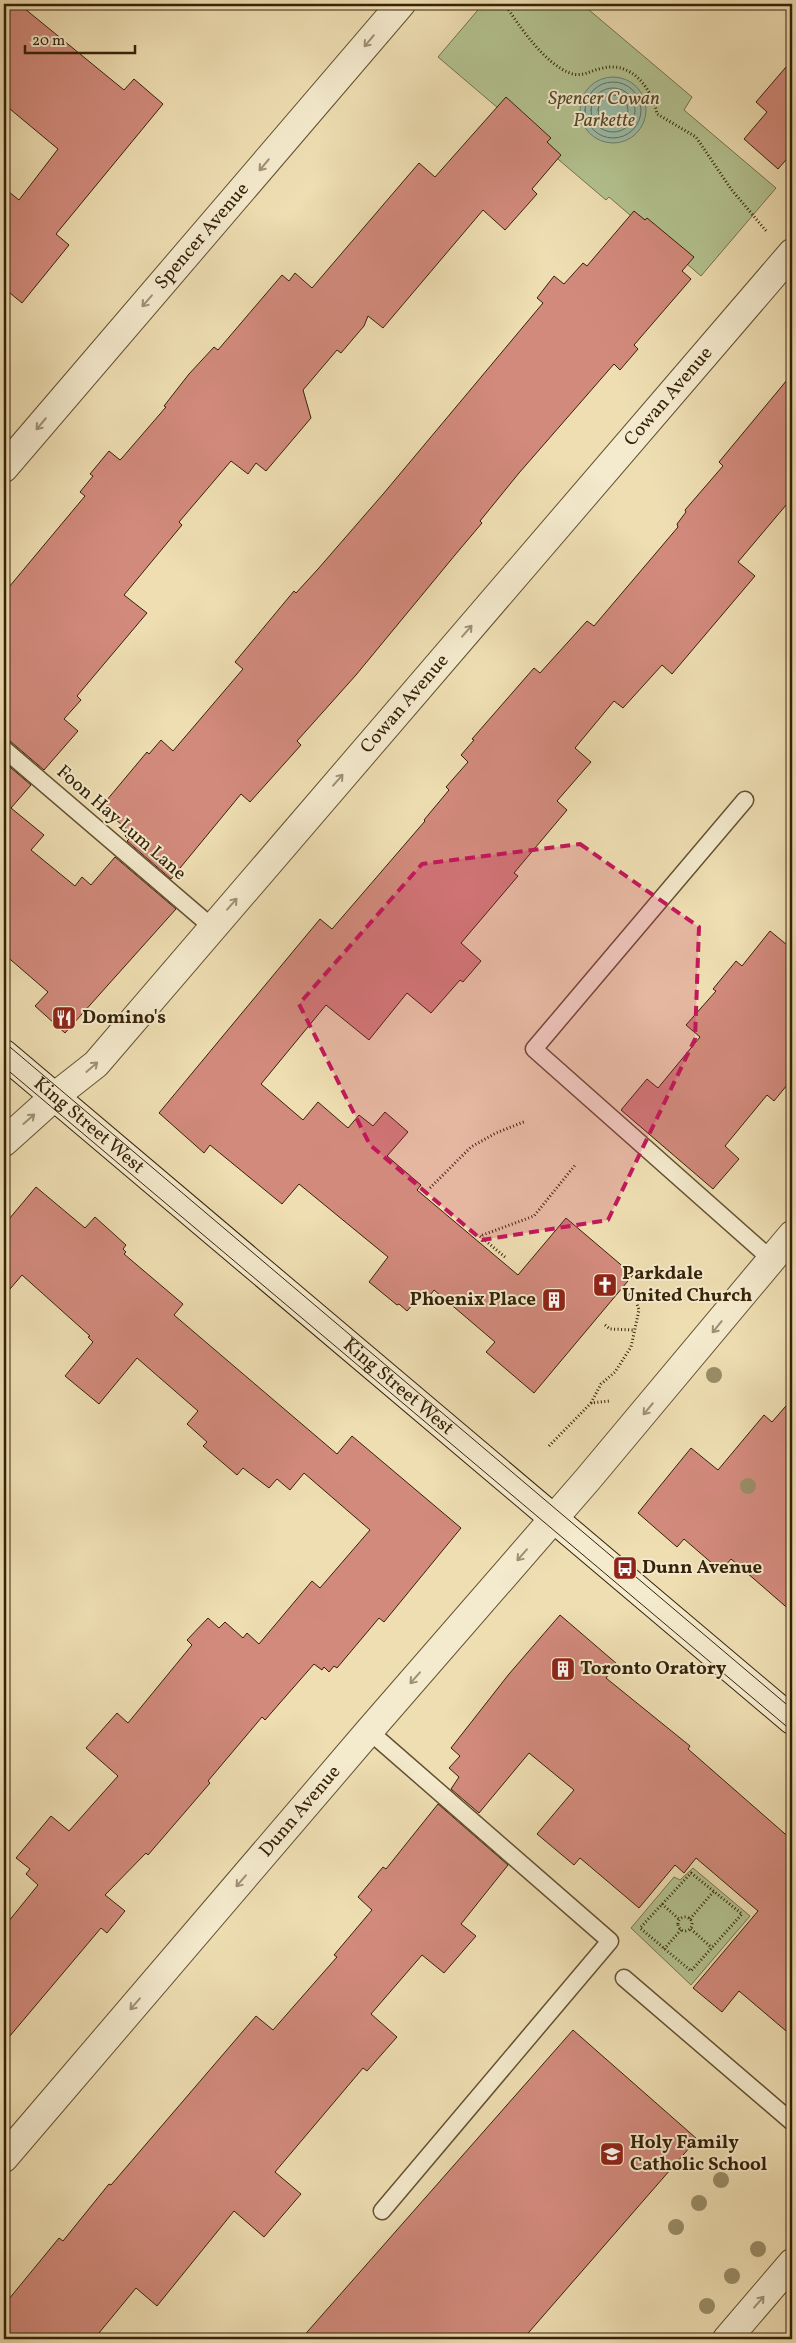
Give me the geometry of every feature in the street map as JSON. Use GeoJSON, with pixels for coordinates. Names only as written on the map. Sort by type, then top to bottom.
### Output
{"type":"FeatureCollection","features":[{"type":"Feature","properties":{"kind":"street","name":"Spencer Avenue"},"geometry":{"type":"LineString","coordinates":[[4,468],[401,4]]}},
{"type":"Feature","properties":{"kind":"street","name":"Cowan Avenue"},"geometry":{"type":"LineString","coordinates":[[4,1142],[54,1097],[96,1064],[784,263]]}},
{"type":"Feature","properties":{"kind":"street","name":"King Street West"},"geometry":{"type":"LineString","coordinates":[[4,1054],[792,1720]]}},
{"type":"Feature","properties":{"kind":"street","name":"Dunn Avenue"},"geometry":{"type":"LineString","coordinates":[[4,2158],[369,1731],[554,1519],[792,1235]]}},
{"type":"Feature","properties":{"kind":"street"},"geometry":{"type":"LineString","coordinates":[[727,2339],[792,2263]]}},
{"type":"Feature","properties":{"kind":"lane","name":"Foon Hay Lum Lane"},"geometry":{"type":"LineString","coordinates":[[4,749],[212,927]]}},
{"type":"Feature","properties":{"kind":"lane"},"geometry":{"type":"LineString","coordinates":[[745,800],[534,1049],[772,1260]]}},
{"type":"Feature","properties":{"kind":"lane"},"geometry":{"type":"LineString","coordinates":[[369,1731],[610,1941],[382,2211]]}},
{"type":"Feature","properties":{"kind":"lane"},"geometry":{"type":"LineString","coordinates":[[624,1978],[792,2122]]}},
{"type":"Feature","properties":{"kind":"path"},"geometry":{"type":"LineString","coordinates":[[504,4],[527,36],[542,52],[567,72],[582,75],[612,66],[630,71],[635,75],[649,91],[657,114],[696,137],[731,189],[767,230],[763,256],[784,263]]}},
{"type":"Feature","properties":{"kind":"path"},"geometry":{"type":"LineString","coordinates":[[430,1188],[471,1147],[496,1133],[526,1121]]}},
{"type":"Feature","properties":{"kind":"path"},"geometry":{"type":"LineString","coordinates":[[505,1257],[480,1236],[534,1216],[576,1164]]}},
{"type":"Feature","properties":{"kind":"path"},"geometry":{"type":"LineString","coordinates":[[549,1446],[591,1404],[601,1384],[615,1372],[631,1347],[639,1310],[636,1301],[628,1294]]}},
{"type":"Feature","properties":{"kind":"path"},"geometry":{"type":"LineString","coordinates":[[605,1325],[610,1329],[634,1330]]}},
{"type":"Feature","properties":{"kind":"path"},"geometry":{"type":"LineString","coordinates":[[591,1404],[610,1401]]}},
{"type":"Feature","properties":{"kind":"path"},"geometry":{"type":"LineString","coordinates":[[691,1873],[742,1914],[691,1971],[640,1928],[662,1904],[691,1873]]}},
{"type":"Feature","properties":{"kind":"path"},"geometry":{"type":"LineString","coordinates":[[690,1919],[714,1891]]}},
{"type":"Feature","properties":{"kind":"path"},"geometry":{"type":"LineString","coordinates":[[662,1904],[680,1920]]}},
{"type":"Feature","properties":{"kind":"path"},"geometry":{"type":"LineString","coordinates":[[690,1919],[684,1917],[678,1924],[681,1930],[685,1932],[691,1929]]}},
{"type":"Feature","properties":{"kind":"path"},"geometry":{"type":"LineString","coordinates":[[690,1919],[691,1929]]}},
{"type":"Feature","properties":{"kind":"path"},"geometry":{"type":"LineString","coordinates":[[691,1929],[712,1948]]}},
{"type":"Feature","properties":{"kind":"path"},"geometry":{"type":"LineString","coordinates":[[664,1949],[681,1930]]}},
{"type":"Feature","properties":{"kind":"highlighted area"},"geometry":{"type":"Polygon","coordinates":[[[580,844],[699,927],[695,1039],[608,1220],[482,1240],[370,1145],[299,1004],[422,864],[580,844]]]}},
{"type":"Feature","properties":{"kind":"green space","name":"Spencer Cowan Parkette"},"geometry":{"type":"Polygon","coordinates":[[[483,4],[582,4],[692,97],[684,110],[776,188],[701,276],[609,197],[606,200],[438,57],[483,4]]]}},
{"type":"Feature","properties":{"kind":"green space"},"geometry":{"type":"Polygon","coordinates":[[[693,1868],[750,1916],[691,1985],[631,1928],[674,1877],[680,1880],[693,1868]]]}},
{"type":"Feature","properties":{"kind":"water"},"geometry":{"type":"Polygon","coordinates":[[[606,77],[620,77],[632,82],[641,91],[646,103],[644,123],[637,134],[620,143],[606,143],[594,138],[585,129],[580,117],[580,103],[585,91],[594,82],[606,77]]]}},
{"type":"Feature","properties":{"kind":"building"},"geometry":{"type":"Polygon","coordinates":[[[4,4],[19,4],[124,90],[134,79],[163,104],[56,234],[69,245],[22,303],[4,288],[4,188],[19,200],[58,149],[4,104],[4,4]]]}},
{"type":"Feature","properties":{"kind":"building"},"geometry":{"type":"Polygon","coordinates":[[[792,60],[792,153],[778,169],[744,139],[767,112],[756,102],[792,60]]]}},
{"type":"Feature","properties":{"kind":"building"},"geometry":{"type":"Polygon","coordinates":[[[506,97],[551,138],[547,142],[561,155],[532,189],[537,194],[505,230],[483,210],[383,328],[368,316],[364,326],[341,353],[337,350],[303,390],[311,418],[266,471],[256,463],[248,474],[231,461],[179,522],[182,525],[124,595],[147,613],[77,696],[81,700],[64,719],[78,731],[44,770],[10,741],[4,739],[4,593],[85,496],[80,492],[93,476],[90,474],[109,451],[120,460],[122,458],[166,407],[164,406],[189,374],[214,347],[218,350],[282,275],[289,281],[295,273],[312,288],[419,163],[435,177],[506,97]]]}},
{"type":"Feature","properties":{"kind":"building"},"geometry":{"type":"Polygon","coordinates":[[[634,211],[645,220],[647,218],[694,257],[682,271],[691,279],[634,345],[638,349],[620,370],[614,364],[519,473],[480,521],[482,523],[356,675],[297,741],[301,745],[250,802],[241,794],[171,879],[127,841],[129,839],[125,836],[129,831],[101,807],[147,752],[149,754],[161,740],[173,751],[243,669],[235,662],[294,591],[296,593],[384,493],[543,303],[537,298],[554,276],[564,284],[583,263],[587,266],[634,211]]]}},
{"type":"Feature","properties":{"kind":"building"},"geometry":{"type":"Polygon","coordinates":[[[792,374],[792,498],[738,562],[755,576],[672,674],[662,665],[623,708],[614,701],[575,748],[591,762],[557,801],[567,810],[514,873],[518,876],[461,943],[481,961],[463,982],[460,980],[431,1013],[407,993],[369,1040],[326,1005],[261,1084],[303,1120],[318,1102],[348,1128],[359,1115],[373,1126],[385,1112],[408,1132],[387,1156],[421,1185],[417,1190],[518,1275],[566,1218],[633,1275],[534,1393],[486,1352],[495,1342],[434,1290],[428,1298],[423,1293],[407,1311],[369,1282],[388,1257],[299,1184],[282,1204],[210,1145],[204,1153],[159,1113],[320,919],[332,929],[425,821],[449,790],[446,787],[468,762],[461,755],[474,740],[472,739],[534,668],[540,673],[587,621],[594,626],[678,527],[677,524],[686,512],[685,510],[723,466],[719,462],[792,374]]]}},
{"type":"Feature","properties":{"kind":"building"},"geometry":{"type":"Polygon","coordinates":[[[4,762],[31,785],[11,808],[44,835],[31,850],[75,886],[82,877],[91,885],[115,857],[176,909],[65,1033],[35,1006],[48,992],[4,954],[4,762]]]}},
{"type":"Feature","properties":{"kind":"building"},"geometry":{"type":"Polygon","coordinates":[[[770,931],[792,949],[792,1079],[774,1101],[767,1095],[725,1146],[739,1159],[713,1189],[621,1110],[647,1079],[658,1088],[700,1037],[686,1025],[716,991],[713,989],[736,961],[742,966],[770,931]]]}},
{"type":"Feature","properties":{"kind":"building"},"geometry":{"type":"Polygon","coordinates":[[[36,1187],[85,1228],[95,1217],[126,1245],[123,1249],[126,1252],[124,1254],[183,1304],[174,1315],[337,1454],[352,1436],[461,1528],[384,1622],[379,1618],[337,1668],[334,1666],[329,1672],[324,1667],[322,1670],[314,1664],[265,1720],[262,1717],[208,1781],[210,1783],[148,1855],[146,1853],[105,1895],[125,1911],[107,1933],[101,1928],[4,2043],[4,1927],[38,1885],[26,1874],[30,1869],[16,1858],[51,1816],[69,1831],[118,1776],[86,1748],[117,1713],[128,1723],[192,1645],[187,1640],[208,1618],[219,1628],[225,1622],[243,1638],[247,1633],[259,1644],[312,1581],[320,1588],[370,1530],[304,1473],[290,1490],[277,1479],[269,1488],[243,1468],[237,1475],[203,1446],[207,1442],[187,1424],[198,1411],[137,1358],[99,1404],[65,1376],[93,1342],[88,1337],[90,1336],[22,1275],[4,1296],[4,1225],[36,1187]]]}},
{"type":"Feature","properties":{"kind":"building"},"geometry":{"type":"Polygon","coordinates":[[[792,1399],[792,1612],[731,1559],[721,1571],[684,1539],[677,1547],[638,1513],[691,1448],[718,1470],[764,1415],[772,1422],[792,1399]]]}},
{"type":"Feature","properties":{"kind":"building"},"geometry":{"type":"Polygon","coordinates":[[[560,1615],[617,1664],[606,1678],[690,1746],[688,1749],[792,1840],[792,2036],[739,1991],[722,2012],[693,1988],[758,1911],[696,1858],[684,1873],[675,1865],[639,1908],[580,1858],[574,1865],[537,1834],[574,1790],[529,1753],[479,1813],[451,1789],[459,1777],[449,1768],[460,1756],[451,1748],[509,1674],[560,1615]]]}},
{"type":"Feature","properties":{"kind":"building"},"geometry":{"type":"Polygon","coordinates":[[[438,1804],[508,1865],[461,1924],[476,1936],[444,1973],[422,1955],[371,2014],[397,2037],[367,2071],[363,2068],[275,2172],[301,2194],[264,2237],[234,2211],[157,2306],[136,2288],[94,2339],[4,2339],[4,2305],[59,2238],[63,2241],[109,2184],[111,2185],[256,2016],[273,2030],[337,1957],[334,1955],[372,1910],[358,1897],[383,1867],[386,1869],[438,1804]]]}},
{"type":"Feature","properties":{"kind":"building"},"geometry":{"type":"Polygon","coordinates":[[[573,2030],[697,2139],[523,2339],[301,2339],[573,2030]]]}},
{"type":"Feature","properties":{"kind":"tram line"},"geometry":{"type":"LineString","coordinates":[[4,1042],[792,1709]]}},
{"type":"Feature","properties":{"kind":"tram line"},"geometry":{"type":"LineString","coordinates":[[4,1067],[792,1731]]}},
{"type":"Feature","properties":{"kind":"place","name":"Domino's"},"geometry":{"type":"Point","coordinates":[64,1018]}},
{"type":"Feature","properties":{"kind":"place","name":"Parkdale United Church"},"geometry":{"type":"Point","coordinates":[605,1285]}},
{"type":"Feature","properties":{"kind":"place","name":"Phoenix Place"},"geometry":{"type":"Point","coordinates":[554,1300]}},
{"type":"Feature","properties":{"kind":"place","name":"Dunn Avenue"},"geometry":{"type":"Point","coordinates":[625,1568]}},
{"type":"Feature","properties":{"kind":"place","name":"Toronto Oratory"},"geometry":{"type":"Point","coordinates":[563,1669]}},
{"type":"Feature","properties":{"kind":"place","name":"Holy Family Catholic School"},"geometry":{"type":"Point","coordinates":[612,2154]}}]}
